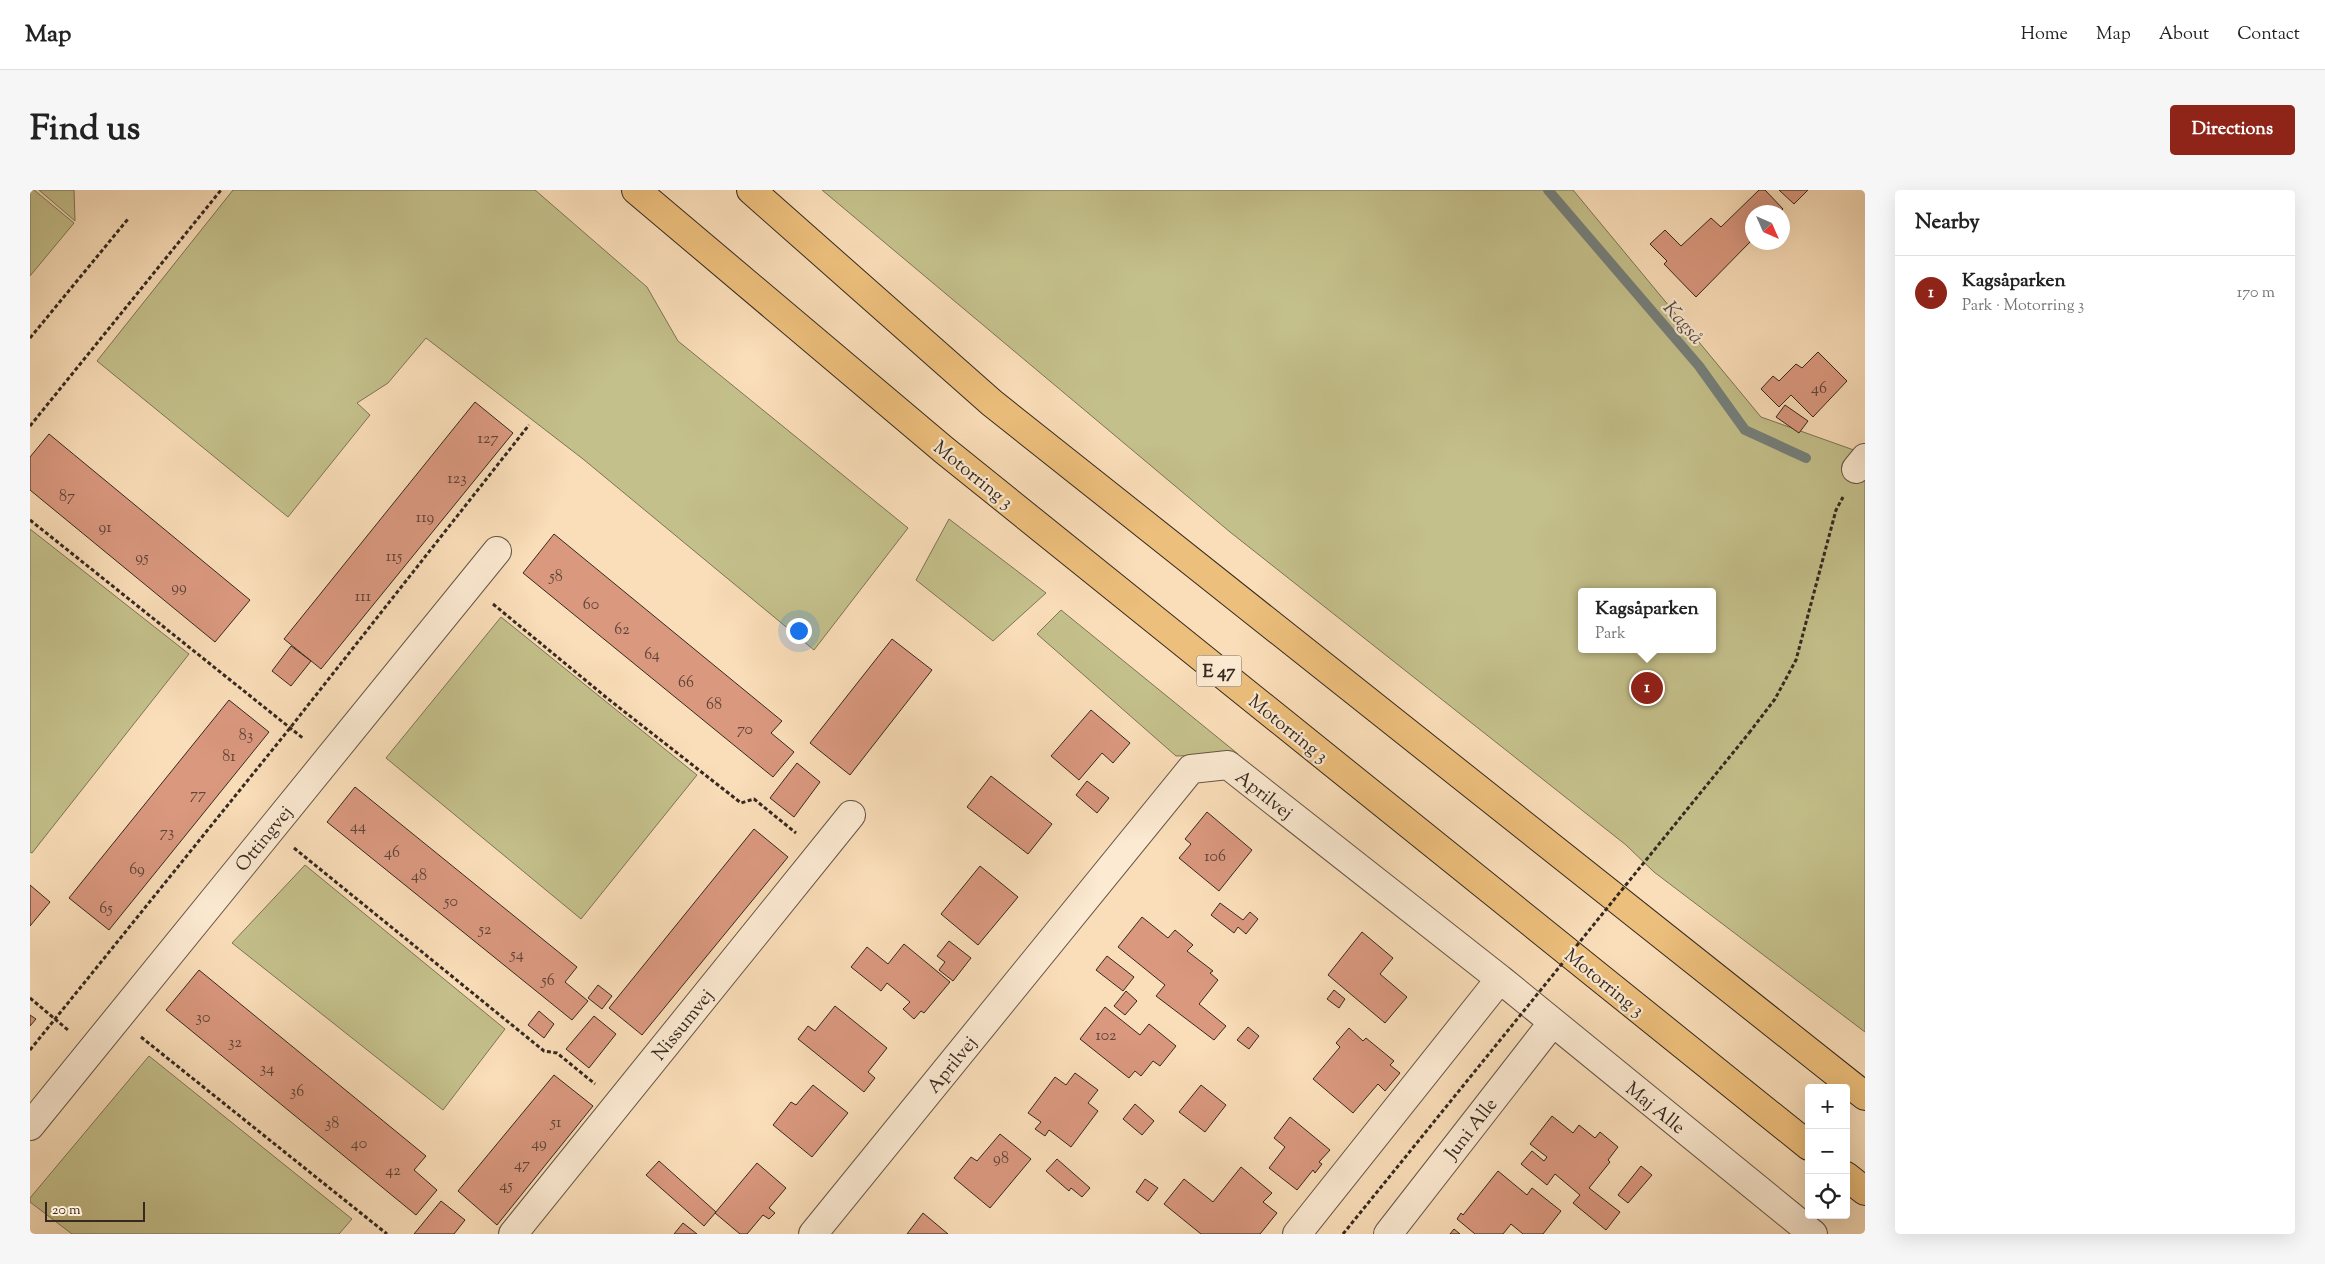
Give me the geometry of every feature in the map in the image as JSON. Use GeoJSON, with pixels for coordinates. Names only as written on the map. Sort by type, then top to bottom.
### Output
{"type":"FeatureCollection","features":[{"type":"Feature","properties":{"kind":"highway","name":"Motorring 3"},"geometry":{"type":"LineString","coordinates":[[636,190],[944,450],[1805,1143]]}},
{"type":"Feature","properties":{"kind":"highway"},"geometry":{"type":"LineString","coordinates":[[751,190],[992,403],[1865,1096]]}},
{"type":"Feature","properties":{"kind":"highway"},"geometry":{"type":"LineString","coordinates":[[1850,1179],[1865,1191]]}},
{"type":"Feature","properties":{"kind":"street","name":"Ottingvej"},"geometry":{"type":"LineString","coordinates":[[30,1126],[497,550]]}},
{"type":"Feature","properties":{"kind":"street","name":"Aprilvej"},"geometry":{"type":"LineString","coordinates":[[813,1234],[1190,769],[1228,765],[1500,980]]}},
{"type":"Feature","properties":{"kind":"street","name":"Nissumvej"},"geometry":{"type":"LineString","coordinates":[[513,1234],[851,815]]}},
{"type":"Feature","properties":{"kind":"street","name":"Maj Alle"},"geometry":{"type":"LineString","coordinates":[[1500,980],[1813,1234]]}},
{"type":"Feature","properties":{"kind":"street"},"geometry":{"type":"LineString","coordinates":[[1297,1234],[1500,980]]}},
{"type":"Feature","properties":{"kind":"street","name":"Juni Alle"},"geometry":{"type":"LineString","coordinates":[[1388,1234],[1553,1022]]}},
{"type":"Feature","properties":{"kind":"path"},"geometry":{"type":"LineString","coordinates":[[30,426],[221,190]]}},
{"type":"Feature","properties":{"kind":"path"},"geometry":{"type":"LineString","coordinates":[[30,338],[128,219]]}},
{"type":"Feature","properties":{"kind":"path"},"geometry":{"type":"LineString","coordinates":[[30,1050],[290,728],[530,424]]}},
{"type":"Feature","properties":{"kind":"path"},"geometry":{"type":"LineString","coordinates":[[1343,1234],[1775,700],[1796,660],[1836,510]]}},
{"type":"Feature","properties":{"kind":"path"},"geometry":{"type":"LineString","coordinates":[[30,520],[328,758]]}},
{"type":"Feature","properties":{"kind":"path"},"geometry":{"type":"LineString","coordinates":[[470,584],[607,698],[742,803],[754,799],[820,853]]}},
{"type":"Feature","properties":{"kind":"path"},"geometry":{"type":"LineString","coordinates":[[270,830],[544,1051],[557,1053],[618,1103]]}},
{"type":"Feature","properties":{"kind":"path"},"geometry":{"type":"LineString","coordinates":[[30,998],[92,1049]]}},
{"type":"Feature","properties":{"kind":"path"},"geometry":{"type":"LineString","coordinates":[[117,1018],[387,1234]]}},
{"type":"Feature","properties":{"kind":"shaded area"},"geometry":{"type":"Polygon","coordinates":[[[30,190],[34,190],[74,223],[30,276],[30,190]]]}},
{"type":"Feature","properties":{"kind":"shaded area"},"geometry":{"type":"Polygon","coordinates":[[[39,190],[74,190],[75,221],[39,190]]]}},
{"type":"Feature","properties":{"kind":"shaded area"},"geometry":{"type":"Polygon","coordinates":[[[233,190],[535,190],[647,287],[678,341],[908,528],[814,650],[583,459],[426,338],[388,383],[357,403],[370,415],[288,517],[97,361],[233,190]]]}},
{"type":"Feature","properties":{"kind":"shaded area"},"geometry":{"type":"Polygon","coordinates":[[[822,190],[1573,190],[1761,417],[1865,454],[1865,1032],[1654,872],[1626,845],[1230,532],[822,190]]]}},
{"type":"Feature","properties":{"kind":"shaded area"},"geometry":{"type":"Polygon","coordinates":[[[949,519],[1046,593],[993,641],[916,580],[949,519]]]}},
{"type":"Feature","properties":{"kind":"shaded area"},"geometry":{"type":"Polygon","coordinates":[[[30,529],[189,654],[32,853],[30,852],[30,529]]]}},
{"type":"Feature","properties":{"kind":"shaded area"},"geometry":{"type":"Polygon","coordinates":[[[1061,610],[1238,754],[1176,756],[1037,634],[1061,610]]]}},
{"type":"Feature","properties":{"kind":"shaded area"},"geometry":{"type":"Polygon","coordinates":[[[501,617],[697,775],[581,919],[386,758],[501,617]]]}},
{"type":"Feature","properties":{"kind":"shaded area"},"geometry":{"type":"Polygon","coordinates":[[[305,865],[505,1029],[443,1110],[232,943],[305,865]]]}},
{"type":"Feature","properties":{"kind":"shaded area"},"geometry":{"type":"Polygon","coordinates":[[[149,1056],[352,1219],[339,1234],[72,1234],[30,1202],[30,1198],[149,1056]]]}},
{"type":"Feature","properties":{"kind":"building"},"geometry":{"type":"Polygon","coordinates":[[[1759,190],[1765,190],[1779,205],[1745,205],[1745,247],[1696,297],[1664,264],[1667,261],[1650,244],[1665,230],[1681,246],[1711,218],[1721,227],[1759,190]]]}},
{"type":"Feature","properties":{"kind":"building"},"geometry":{"type":"Polygon","coordinates":[[[1779,190],[1808,190],[1794,204],[1779,190]]]}},
{"type":"Feature","properties":{"kind":"building"},"geometry":{"type":"Polygon","coordinates":[[[1818,352],[1847,381],[1813,417],[1791,395],[1779,407],[1761,389],[1773,376],[1779,381],[1796,364],[1802,368],[1818,352]]]}},
{"type":"Feature","properties":{"kind":"building"},"geometry":{"type":"Polygon","coordinates":[[[475,402],[513,433],[321,669],[284,639],[475,402]]]}},
{"type":"Feature","properties":{"kind":"building"},"geometry":{"type":"Polygon","coordinates":[[[1785,405],[1808,421],[1799,433],[1776,417],[1785,405]]]}},
{"type":"Feature","properties":{"kind":"building"},"geometry":{"type":"Polygon","coordinates":[[[49,434],[250,600],[215,642],[30,490],[30,457],[49,434]]]}},
{"type":"Feature","properties":{"kind":"building"},"geometry":{"type":"Polygon","coordinates":[[[554,534],[782,721],[771,733],[794,752],[773,777],[523,573],[554,534]]]}},
{"type":"Feature","properties":{"kind":"building"},"geometry":{"type":"Polygon","coordinates":[[[892,639],[932,670],[850,775],[810,743],[892,639]]]}},
{"type":"Feature","properties":{"kind":"building"},"geometry":{"type":"Polygon","coordinates":[[[291,646],[311,661],[291,686],[272,671],[291,646]]]}},
{"type":"Feature","properties":{"kind":"building"},"geometry":{"type":"Polygon","coordinates":[[[229,700],[269,732],[109,930],[69,898],[229,700]]]}},
{"type":"Feature","properties":{"kind":"building"},"geometry":{"type":"Polygon","coordinates":[[[1091,710],[1130,743],[1113,763],[1102,753],[1079,780],[1051,756],[1091,710]]]}},
{"type":"Feature","properties":{"kind":"building"},"geometry":{"type":"Polygon","coordinates":[[[797,763],[820,782],[794,817],[770,798],[797,763]]]}},
{"type":"Feature","properties":{"kind":"building"},"geometry":{"type":"Polygon","coordinates":[[[991,776],[1052,824],[1028,854],[967,807],[991,776]]]}},
{"type":"Feature","properties":{"kind":"building"},"geometry":{"type":"Polygon","coordinates":[[[1087,781],[1109,798],[1097,813],[1076,795],[1087,781]]]}},
{"type":"Feature","properties":{"kind":"building"},"geometry":{"type":"Polygon","coordinates":[[[355,787],[577,967],[565,982],[588,1001],[572,1020],[327,822],[355,787]]]}},
{"type":"Feature","properties":{"kind":"building"},"geometry":{"type":"Polygon","coordinates":[[[1207,812],[1252,850],[1219,891],[1179,858],[1191,844],[1185,839],[1207,812]]]}},
{"type":"Feature","properties":{"kind":"building"},"geometry":{"type":"Polygon","coordinates":[[[754,829],[788,857],[642,1035],[609,1008],[754,829]]]}},
{"type":"Feature","properties":{"kind":"building"},"geometry":{"type":"Polygon","coordinates":[[[980,866],[1018,897],[978,945],[941,914],[980,866]]]}},
{"type":"Feature","properties":{"kind":"building"},"geometry":{"type":"Polygon","coordinates":[[[30,885],[50,902],[30,926],[30,885]]]}},
{"type":"Feature","properties":{"kind":"building"},"geometry":{"type":"Polygon","coordinates":[[[1220,903],[1243,920],[1250,912],[1258,919],[1246,934],[1238,927],[1234,933],[1211,915],[1220,903]]]}},
{"type":"Feature","properties":{"kind":"building"},"geometry":{"type":"Polygon","coordinates":[[[1142,917],[1168,938],[1175,930],[1193,945],[1187,951],[1213,971],[1210,973],[1218,980],[1199,1004],[1226,1026],[1214,1040],[1156,996],[1165,985],[1118,947],[1142,917]]]}},
{"type":"Feature","properties":{"kind":"building"},"geometry":{"type":"Polygon","coordinates":[[[1362,932],[1393,958],[1380,974],[1407,997],[1385,1023],[1328,975],[1362,932]]]}},
{"type":"Feature","properties":{"kind":"building"},"geometry":{"type":"Polygon","coordinates":[[[949,941],[971,958],[953,981],[939,970],[945,962],[937,956],[949,941]]]}},
{"type":"Feature","properties":{"kind":"building"},"geometry":{"type":"Polygon","coordinates":[[[904,944],[950,982],[924,1013],[921,1011],[914,1019],[903,1009],[910,1002],[887,983],[881,991],[851,967],[867,947],[888,964],[904,944]]]}},
{"type":"Feature","properties":{"kind":"building"},"geometry":{"type":"Polygon","coordinates":[[[1107,956],[1134,977],[1123,991],[1096,970],[1107,956]]]}},
{"type":"Feature","properties":{"kind":"building"},"geometry":{"type":"Polygon","coordinates":[[[199,970],[426,1156],[414,1170],[437,1190],[416,1215],[166,1010],[199,970]]]}},
{"type":"Feature","properties":{"kind":"building"},"geometry":{"type":"Polygon","coordinates":[[[598,985],[612,996],[602,1009],[588,998],[598,985]]]}},
{"type":"Feature","properties":{"kind":"building"},"geometry":{"type":"Polygon","coordinates":[[[1334,990],[1345,999],[1339,1008],[1327,999],[1334,990]]]}},
{"type":"Feature","properties":{"kind":"building"},"geometry":{"type":"Polygon","coordinates":[[[1126,991],[1137,1001],[1125,1015],[1114,1006],[1126,991]]]}},
{"type":"Feature","properties":{"kind":"building"},"geometry":{"type":"Polygon","coordinates":[[[835,1006],[887,1048],[868,1072],[875,1078],[864,1092],[798,1039],[808,1026],[815,1031],[835,1006]]]}},
{"type":"Feature","properties":{"kind":"building"},"geometry":{"type":"Polygon","coordinates":[[[1105,1007],[1140,1035],[1149,1024],[1176,1046],[1160,1066],[1153,1061],[1141,1076],[1135,1071],[1129,1078],[1080,1039],[1105,1007]]]}},
{"type":"Feature","properties":{"kind":"building"},"geometry":{"type":"Polygon","coordinates":[[[539,1011],[554,1024],[544,1038],[528,1025],[539,1011]]]}},
{"type":"Feature","properties":{"kind":"building"},"geometry":{"type":"Polygon","coordinates":[[[30,1015],[36,1019],[30,1026],[30,1015]]]}},
{"type":"Feature","properties":{"kind":"building"},"geometry":{"type":"Polygon","coordinates":[[[594,1016],[616,1034],[589,1068],[566,1049],[594,1016]]]}},
{"type":"Feature","properties":{"kind":"building"},"geometry":{"type":"Polygon","coordinates":[[[1248,1027],[1259,1036],[1249,1049],[1237,1040],[1248,1027]]]}},
{"type":"Feature","properties":{"kind":"building"},"geometry":{"type":"Polygon","coordinates":[[[1349,1028],[1363,1041],[1366,1038],[1394,1061],[1390,1065],[1400,1073],[1385,1091],[1378,1084],[1353,1113],[1313,1079],[1340,1047],[1336,1043],[1349,1028]]]}},
{"type":"Feature","properties":{"kind":"building"},"geometry":{"type":"Polygon","coordinates":[[[1075,1073],[1098,1090],[1088,1103],[1098,1111],[1071,1147],[1049,1130],[1045,1136],[1035,1129],[1041,1122],[1028,1113],[1055,1077],[1066,1085],[1075,1073]]]}},
{"type":"Feature","properties":{"kind":"building"},"geometry":{"type":"Polygon","coordinates":[[[554,1075],[593,1106],[497,1225],[458,1191],[554,1075]]]}},
{"type":"Feature","properties":{"kind":"building"},"geometry":{"type":"Polygon","coordinates":[[[813,1085],[848,1113],[812,1157],[773,1125],[791,1102],[796,1105],[813,1085]]]}},
{"type":"Feature","properties":{"kind":"building"},"geometry":{"type":"Polygon","coordinates":[[[1201,1085],[1226,1105],[1205,1132],[1179,1112],[1201,1085]]]}},
{"type":"Feature","properties":{"kind":"building"},"geometry":{"type":"Polygon","coordinates":[[[1135,1104],[1154,1121],[1142,1135],[1123,1119],[1135,1104]]]}},
{"type":"Feature","properties":{"kind":"building"},"geometry":{"type":"Polygon","coordinates":[[[1552,1116],[1573,1133],[1579,1125],[1595,1138],[1600,1132],[1618,1147],[1608,1160],[1610,1162],[1589,1188],[1620,1212],[1606,1230],[1573,1203],[1580,1195],[1555,1174],[1547,1185],[1521,1164],[1532,1151],[1544,1161],[1547,1157],[1530,1144],[1552,1116]]]}},
{"type":"Feature","properties":{"kind":"building"},"geometry":{"type":"Polygon","coordinates":[[[1290,1117],[1330,1150],[1319,1162],[1322,1164],[1315,1173],[1313,1170],[1297,1190],[1269,1168],[1285,1147],[1274,1138],[1290,1117]]]}},
{"type":"Feature","properties":{"kind":"building"},"geometry":{"type":"Polygon","coordinates":[[[1000,1134],[1031,1159],[990,1208],[954,1178],[971,1157],[977,1161],[1000,1134]]]}},
{"type":"Feature","properties":{"kind":"building"},"geometry":{"type":"Polygon","coordinates":[[[1057,1159],[1090,1188],[1082,1197],[1071,1188],[1069,1191],[1046,1171],[1057,1159]]]}},
{"type":"Feature","properties":{"kind":"building"},"geometry":{"type":"Polygon","coordinates":[[[659,1161],[716,1212],[704,1226],[646,1175],[659,1161]]]}},
{"type":"Feature","properties":{"kind":"building"},"geometry":{"type":"Polygon","coordinates":[[[757,1163],[786,1188],[769,1208],[775,1213],[769,1219],[763,1215],[747,1234],[740,1234],[715,1213],[757,1163]]]}},
{"type":"Feature","properties":{"kind":"building"},"geometry":{"type":"Polygon","coordinates":[[[1641,1166],[1652,1175],[1628,1203],[1618,1195],[1641,1166]]]}},
{"type":"Feature","properties":{"kind":"building"},"geometry":{"type":"Polygon","coordinates":[[[1241,1167],[1272,1193],[1263,1202],[1277,1213],[1260,1234],[1201,1234],[1164,1204],[1184,1179],[1213,1202],[1241,1167]]]}},
{"type":"Feature","properties":{"kind":"building"},"geometry":{"type":"Polygon","coordinates":[[[1498,1171],[1527,1195],[1532,1188],[1561,1211],[1543,1234],[1523,1234],[1511,1224],[1503,1234],[1475,1234],[1457,1219],[1461,1213],[1463,1215],[1498,1171]]]}},
{"type":"Feature","properties":{"kind":"building"},"geometry":{"type":"Polygon","coordinates":[[[1145,1179],[1158,1188],[1148,1201],[1136,1192],[1145,1179]]]}},
{"type":"Feature","properties":{"kind":"building"},"geometry":{"type":"Polygon","coordinates":[[[441,1201],[465,1220],[454,1234],[414,1234],[441,1201]]]}},
{"type":"Feature","properties":{"kind":"building"},"geometry":{"type":"Polygon","coordinates":[[[923,1213],[948,1234],[907,1234],[923,1213]]]}},
{"type":"Feature","properties":{"kind":"building"},"geometry":{"type":"Polygon","coordinates":[[[683,1223],[697,1234],[674,1234],[683,1223]]]}},
{"type":"Feature","properties":{"kind":"building"},"geometry":{"type":"Polygon","coordinates":[[[1454,1229],[1460,1234],[1450,1234],[1454,1229]]]}},
{"type":"Feature","properties":{"kind":"waterway","name":"Kagså"},"geometry":{"type":"LineString","coordinates":[[1548,190],[1699,366],[1745,430],[1806,458]]}},
{"type":"Feature","properties":{"kind":"place","name":"Kagsåparken"},"geometry":{"type":"Point","coordinates":[1647,688]}}]}
